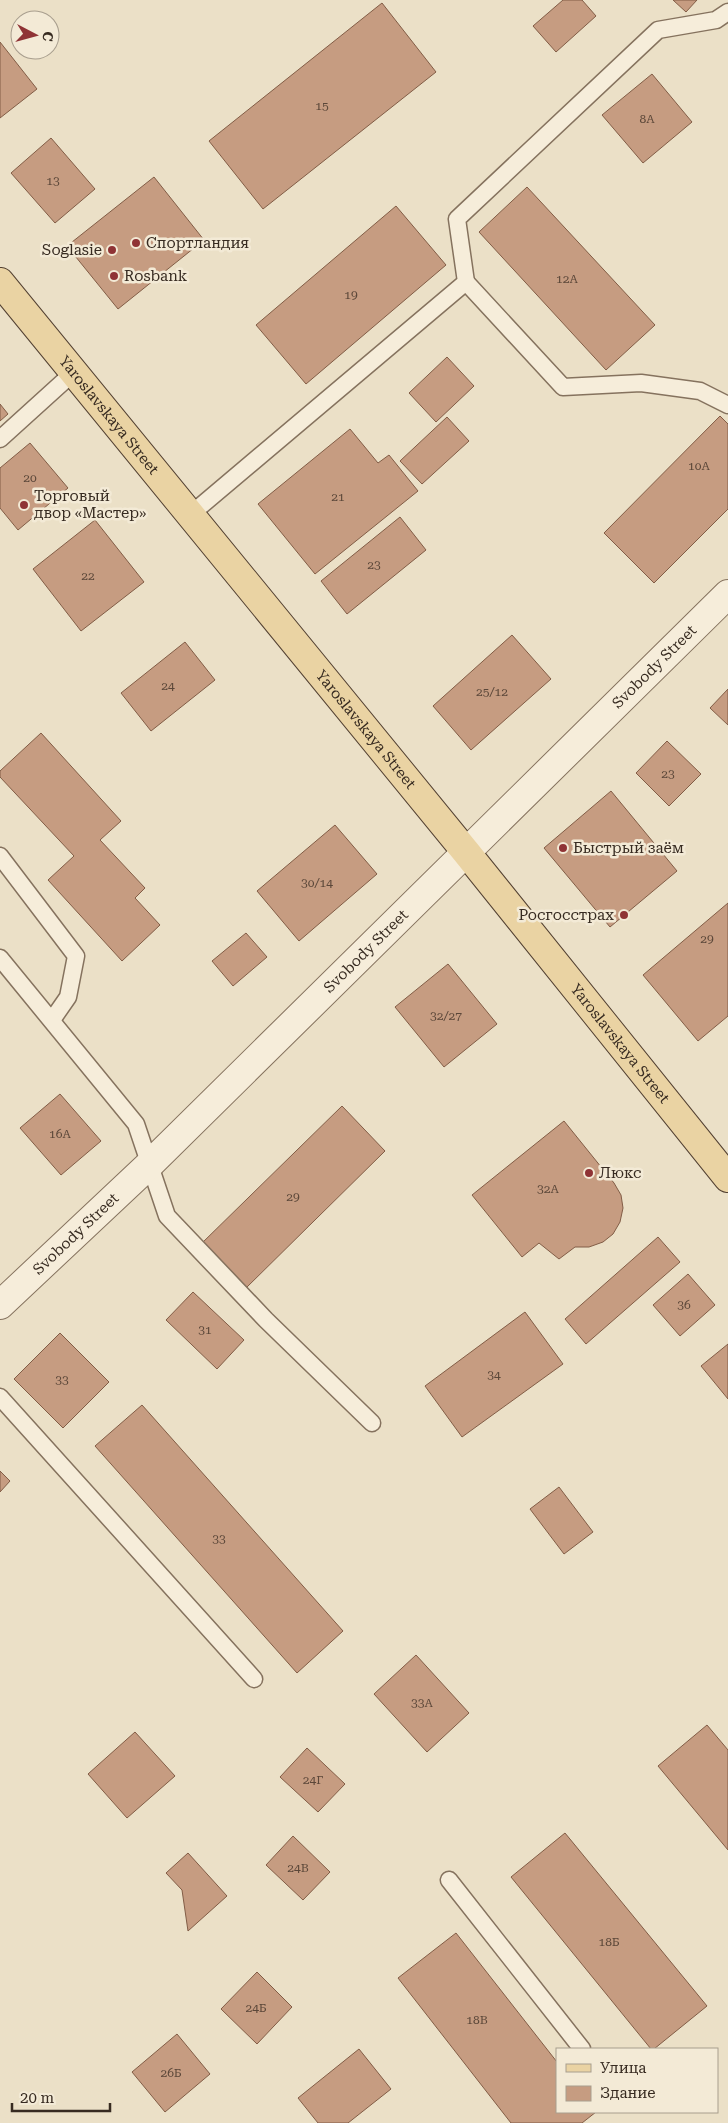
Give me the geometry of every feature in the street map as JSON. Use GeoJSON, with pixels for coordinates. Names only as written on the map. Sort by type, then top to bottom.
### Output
{"type":"FeatureCollection","features":[{"type":"Feature","properties":{"kind":"main road","name":"Yaroslavskaya Street"},"geometry":{"type":"LineString","coordinates":[[0,282],[466,852],[728,1178]]}},
{"type":"Feature","properties":{"kind":"street","name":"Svobody Street"},"geometry":{"type":"LineString","coordinates":[[0,1306],[150,1164],[728,594]]}},
{"type":"Feature","properties":{"kind":"lane"},"geometry":{"type":"LineString","coordinates":[[728,12],[716,20],[658,30],[457,219],[466,282],[563,387],[641,383],[700,391],[728,405]]}},
{"type":"Feature","properties":{"kind":"lane"},"geometry":{"type":"LineString","coordinates":[[190,515],[466,282]]}},
{"type":"Feature","properties":{"kind":"lane"},"geometry":{"type":"LineString","coordinates":[[0,439],[74,372]]}},
{"type":"Feature","properties":{"kind":"lane"},"geometry":{"type":"LineString","coordinates":[[0,856],[76,956],[68,997],[52,1020]]}},
{"type":"Feature","properties":{"kind":"lane"},"geometry":{"type":"LineString","coordinates":[[0,958],[136,1124],[167,1216],[266,1320],[372,1423]]}},
{"type":"Feature","properties":{"kind":"lane"},"geometry":{"type":"LineString","coordinates":[[0,1397],[254,1680]]}},
{"type":"Feature","properties":{"kind":"lane"},"geometry":{"type":"LineString","coordinates":[[449,1880],[581,2048]]}},
{"type":"Feature","properties":{"kind":"building"},"geometry":{"type":"Polygon","coordinates":[[[563,0],[582,0],[596,16],[556,52],[533,26],[563,0]]]}},
{"type":"Feature","properties":{"kind":"building"},"geometry":{"type":"Polygon","coordinates":[[[673,0],[697,0],[686,12],[673,0]]]}},
{"type":"Feature","properties":{"kind":"building"},"geometry":{"type":"Polygon","coordinates":[[[382,3],[436,72],[263,209],[209,141],[382,3]]]}},
{"type":"Feature","properties":{"kind":"building"},"geometry":{"type":"Polygon","coordinates":[[[0,42],[10,55],[10,60],[14,60],[37,89],[0,118],[0,42]]]}},
{"type":"Feature","properties":{"kind":"building"},"geometry":{"type":"Polygon","coordinates":[[[652,74],[692,122],[643,163],[602,115],[652,74]]]}},
{"type":"Feature","properties":{"kind":"building"},"geometry":{"type":"Polygon","coordinates":[[[51,138],[95,189],[55,223],[11,173],[51,138]]]}},
{"type":"Feature","properties":{"kind":"building","name":"Спортландия"},"geometry":{"type":"Polygon","coordinates":[[[154,177],[204,240],[118,309],[67,246],[154,177]]]}},
{"type":"Feature","properties":{"kind":"building"},"geometry":{"type":"Polygon","coordinates":[[[527,187],[655,325],[606,370],[479,232],[527,187]]]}},
{"type":"Feature","properties":{"kind":"building"},"geometry":{"type":"Polygon","coordinates":[[[396,206],[446,265],[306,384],[256,325],[396,206]]]}},
{"type":"Feature","properties":{"kind":"building"},"geometry":{"type":"Polygon","coordinates":[[[447,357],[474,386],[436,422],[409,393],[447,357]]]}},
{"type":"Feature","properties":{"kind":"building"},"geometry":{"type":"Polygon","coordinates":[[[0,404],[8,414],[0,421],[0,404]]]}},
{"type":"Feature","properties":{"kind":"building"},"geometry":{"type":"Polygon","coordinates":[[[720,416],[728,424],[728,509],[654,583],[604,533],[720,416]]]}},
{"type":"Feature","properties":{"kind":"building"},"geometry":{"type":"Polygon","coordinates":[[[447,417],[469,441],[422,484],[400,461],[447,417]]]}},
{"type":"Feature","properties":{"kind":"building"},"geometry":{"type":"Polygon","coordinates":[[[350,429],[378,463],[389,455],[418,491],[315,574],[258,504],[350,429]]]}},
{"type":"Feature","properties":{"kind":"building"},"geometry":{"type":"Polygon","coordinates":[[[30,443],[68,488],[18,530],[0,508],[0,468],[30,443]]]}},
{"type":"Feature","properties":{"kind":"building"},"geometry":{"type":"Polygon","coordinates":[[[400,517],[426,550],[347,614],[321,581],[400,517]]]}},
{"type":"Feature","properties":{"kind":"building"},"geometry":{"type":"Polygon","coordinates":[[[95,520],[144,582],[81,631],[33,569],[95,520]]]}},
{"type":"Feature","properties":{"kind":"building"},"geometry":{"type":"Polygon","coordinates":[[[512,635],[551,679],[471,750],[433,706],[512,635]]]}},
{"type":"Feature","properties":{"kind":"building"},"geometry":{"type":"Polygon","coordinates":[[[185,642],[215,680],[151,731],[121,693],[185,642]]]}},
{"type":"Feature","properties":{"kind":"building"},"geometry":{"type":"Polygon","coordinates":[[[728,689],[728,725],[710,708],[728,689]]]}},
{"type":"Feature","properties":{"kind":"building"},"geometry":{"type":"Polygon","coordinates":[[[41,733],[121,821],[100,840],[145,888],[135,898],[160,925],[122,961],[48,880],[74,856],[0,777],[0,771],[41,733]]]}},
{"type":"Feature","properties":{"kind":"building"},"geometry":{"type":"Polygon","coordinates":[[[667,741],[701,774],[669,806],[636,773],[667,741]]]}},
{"type":"Feature","properties":{"kind":"building"},"geometry":{"type":"Polygon","coordinates":[[[611,791],[677,871],[610,927],[544,848],[611,791]]]}},
{"type":"Feature","properties":{"kind":"building"},"geometry":{"type":"Polygon","coordinates":[[[335,825],[377,874],[299,941],[257,891],[335,825]]]}},
{"type":"Feature","properties":{"kind":"building"},"geometry":{"type":"Polygon","coordinates":[[[728,903],[728,1016],[698,1041],[643,975],[728,903]]]}},
{"type":"Feature","properties":{"kind":"building"},"geometry":{"type":"Polygon","coordinates":[[[246,933],[267,957],[233,986],[212,961],[246,933]]]}},
{"type":"Feature","properties":{"kind":"building"},"geometry":{"type":"Polygon","coordinates":[[[448,964],[497,1024],[444,1067],[395,1007],[448,964]]]}},
{"type":"Feature","properties":{"kind":"building"},"geometry":{"type":"Polygon","coordinates":[[[60,1094],[101,1141],[61,1175],[20,1128],[60,1094]]]}},
{"type":"Feature","properties":{"kind":"building"},"geometry":{"type":"Polygon","coordinates":[[[342,1106],[385,1151],[245,1289],[201,1244],[342,1106]]]}},
{"type":"Feature","properties":{"kind":"building"},"geometry":{"type":"Polygon","coordinates":[[[564,1121],[614,1183],[621,1195],[623,1208],[620,1222],[613,1234],[603,1242],[589,1247],[575,1247],[559,1259],[539,1243],[522,1257],[472,1195],[564,1121]]]}},
{"type":"Feature","properties":{"kind":"building"},"geometry":{"type":"Polygon","coordinates":[[[658,1237],[680,1262],[586,1344],[565,1319],[658,1237]]]}},
{"type":"Feature","properties":{"kind":"building"},"geometry":{"type":"Polygon","coordinates":[[[688,1274],[715,1305],[680,1336],[653,1305],[688,1274]]]}},
{"type":"Feature","properties":{"kind":"building"},"geometry":{"type":"Polygon","coordinates":[[[193,1292],[244,1340],[217,1369],[166,1320],[193,1292]]]}},
{"type":"Feature","properties":{"kind":"building"},"geometry":{"type":"Polygon","coordinates":[[[525,1312],[563,1364],[462,1437],[425,1386],[525,1312]]]}},
{"type":"Feature","properties":{"kind":"building"},"geometry":{"type":"Polygon","coordinates":[[[60,1333],[109,1382],[63,1428],[14,1379],[60,1333]]]}},
{"type":"Feature","properties":{"kind":"building"},"geometry":{"type":"Polygon","coordinates":[[[728,1344],[728,1399],[701,1366],[728,1344]]]}},
{"type":"Feature","properties":{"kind":"building"},"geometry":{"type":"Polygon","coordinates":[[[142,1405],[343,1631],[297,1673],[95,1446],[142,1405]]]}},
{"type":"Feature","properties":{"kind":"building"},"geometry":{"type":"Polygon","coordinates":[[[0,1471],[10,1481],[0,1492],[0,1471]]]}},
{"type":"Feature","properties":{"kind":"building"},"geometry":{"type":"Polygon","coordinates":[[[559,1487],[593,1532],[564,1554],[530,1509],[559,1487]]]}},
{"type":"Feature","properties":{"kind":"building"},"geometry":{"type":"Polygon","coordinates":[[[416,1655],[469,1713],[427,1752],[374,1694],[416,1655]]]}},
{"type":"Feature","properties":{"kind":"building"},"geometry":{"type":"Polygon","coordinates":[[[707,1725],[728,1750],[728,1850],[658,1766],[707,1725]]]}},
{"type":"Feature","properties":{"kind":"building"},"geometry":{"type":"Polygon","coordinates":[[[135,1732],[175,1776],[127,1818],[88,1774],[135,1732]]]}},
{"type":"Feature","properties":{"kind":"building"},"geometry":{"type":"Polygon","coordinates":[[[307,1748],[345,1784],[318,1812],[280,1777],[307,1748]]]}},
{"type":"Feature","properties":{"kind":"building"},"geometry":{"type":"Polygon","coordinates":[[[565,1833],[707,2006],[655,2048],[650,2048],[511,1877],[565,1833]]]}},
{"type":"Feature","properties":{"kind":"building"},"geometry":{"type":"Polygon","coordinates":[[[293,1836],[330,1872],[303,1900],[266,1865],[293,1836]]]}},
{"type":"Feature","properties":{"kind":"building"},"geometry":{"type":"Polygon","coordinates":[[[188,1853],[227,1896],[188,1931],[182,1890],[166,1873],[188,1853]]]}},
{"type":"Feature","properties":{"kind":"building"},"geometry":{"type":"Polygon","coordinates":[[[456,1933],[556,2061],[556,2113],[595,2113],[582,2123],[511,2123],[398,1978],[456,1933]]]}},
{"type":"Feature","properties":{"kind":"building"},"geometry":{"type":"Polygon","coordinates":[[[257,1972],[292,2007],[257,2044],[221,2009],[257,1972]]]}},
{"type":"Feature","properties":{"kind":"building"},"geometry":{"type":"Polygon","coordinates":[[[177,2034],[210,2074],[165,2112],[132,2072],[177,2034]]]}},
{"type":"Feature","properties":{"kind":"building"},"geometry":{"type":"Polygon","coordinates":[[[359,2049],[391,2089],[348,2123],[318,2123],[298,2098],[359,2049]]]}},
{"type":"Feature","properties":{"kind":"place","name":"Спортландия"},"geometry":{"type":"Point","coordinates":[136,243]}},
{"type":"Feature","properties":{"kind":"place","name":"Soglasie"},"geometry":{"type":"Point","coordinates":[112,250]}},
{"type":"Feature","properties":{"kind":"place","name":"Rosbank"},"geometry":{"type":"Point","coordinates":[114,276]}},
{"type":"Feature","properties":{"kind":"place","name":"Торговый двор «Мастер»"},"geometry":{"type":"Point","coordinates":[24,505]}},
{"type":"Feature","properties":{"kind":"place","name":"Быстрый заём"},"geometry":{"type":"Point","coordinates":[563,848]}},
{"type":"Feature","properties":{"kind":"place","name":"Росгосстрах"},"geometry":{"type":"Point","coordinates":[624,915]}},
{"type":"Feature","properties":{"kind":"place","name":"Люкс"},"geometry":{"type":"Point","coordinates":[589,1173]}}]}
